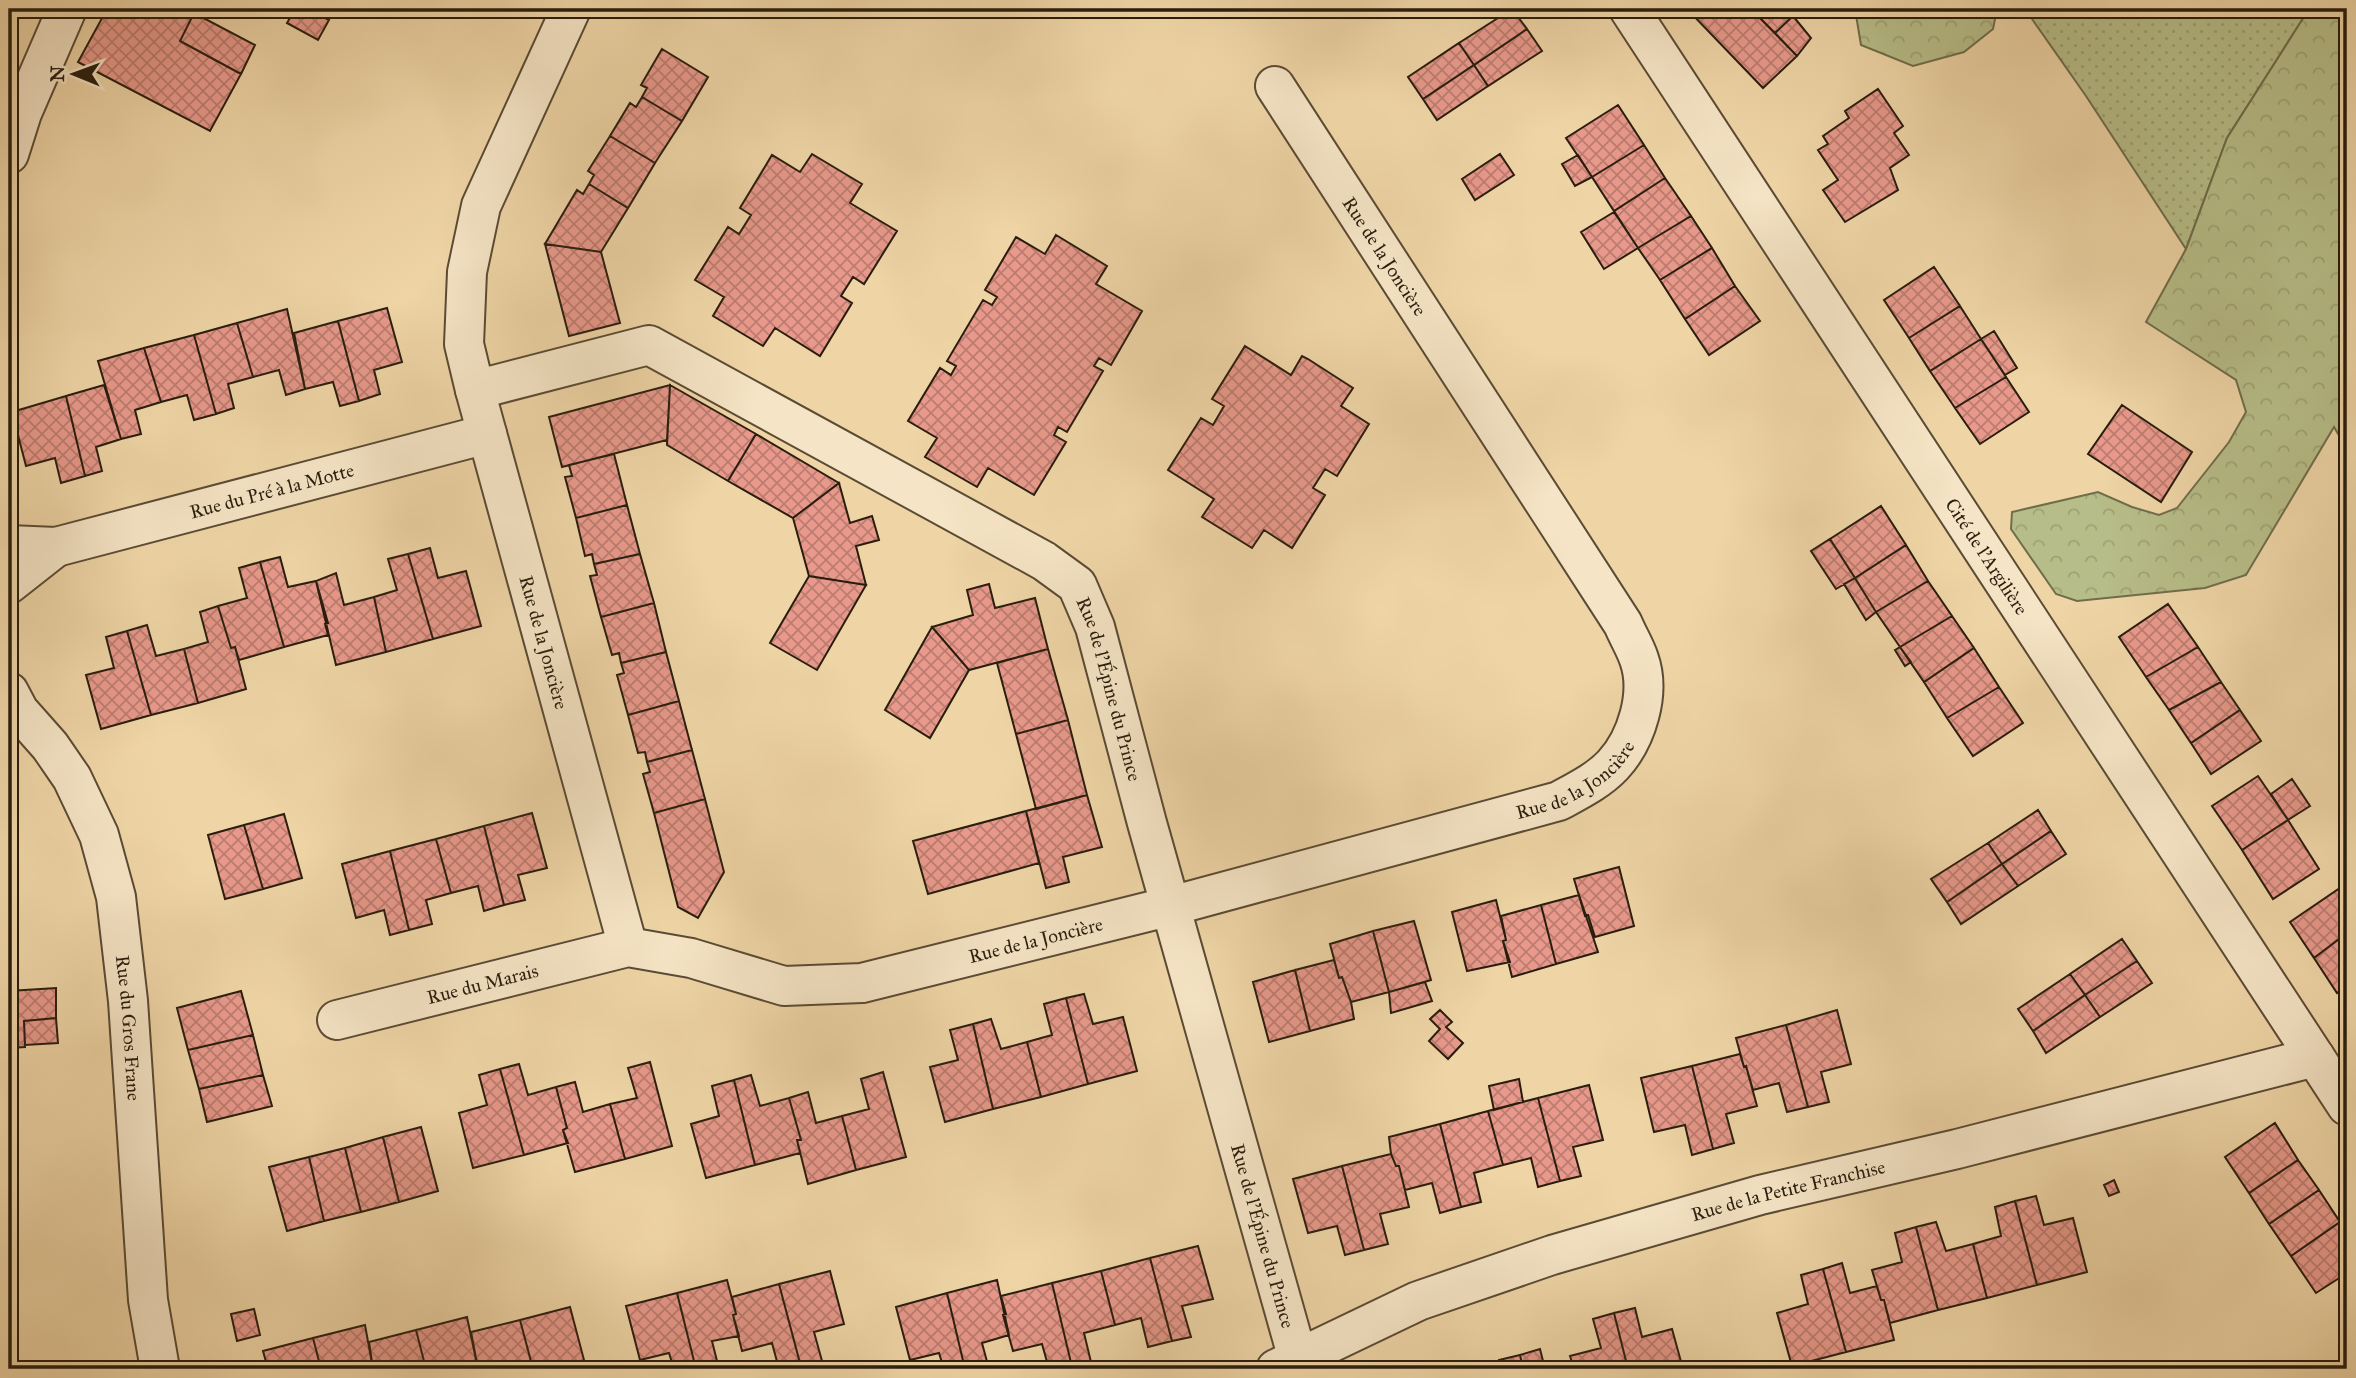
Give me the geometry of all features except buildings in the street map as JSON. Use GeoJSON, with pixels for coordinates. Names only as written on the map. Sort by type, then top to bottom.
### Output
{"type":"FeatureCollection","features":[{"type":"Feature","properties":{"kind":"street"},"geometry":{"type":"LineString","coordinates":[[9,154],[36,79],[67,9]]}},
{"type":"Feature","properties":{"kind":"street","name":"Rue de la Joncière"},"geometry":{"type":"LineString","coordinates":[[571,9],[481,206],[467,272],[464,344],[628,947],[691,958],[784,986],[863,983],[1171,906],[1559,801],[1588,785],[1613,765],[1634,732],[1643,696],[1640,661],[1623,624],[1275,86]]}},
{"type":"Feature","properties":{"kind":"street","name":"Cité de l'Argilière"},"geometry":{"type":"LineString","coordinates":[[1629,9],[2347,1106]]}},
{"type":"Feature","properties":{"kind":"street","name":"Rue de l'Épine du Prince"},"geometry":{"type":"LineString","coordinates":[[475,390],[649,345],[1044,561],[1077,585],[1095,627],[1171,906],[1287,1364]]}},
{"type":"Feature","properties":{"kind":"street","name":"Rue du Pré à la Motte"},"geometry":{"type":"LineString","coordinates":[[9,545],[56,547],[487,434]]}},
{"type":"Feature","properties":{"kind":"street","name":"Rue du Pré à la Motte"},"geometry":{"type":"LineString","coordinates":[[9,584],[56,547]]}},
{"type":"Feature","properties":{"kind":"street","name":"Rue du Gros Frane"},"geometry":{"type":"LineString","coordinates":[[12,702],[50,746],[72,778],[99,835],[116,897],[128,1001],[148,1300],[160,1369]]}},
{"type":"Feature","properties":{"kind":"street","name":"Rue du Marais"},"geometry":{"type":"LineString","coordinates":[[337,1020],[628,947]]}},
{"type":"Feature","properties":{"kind":"street","name":"Rue de la Petite Franchise"},"geometry":{"type":"LineString","coordinates":[[1287,1364],[1418,1301],[1552,1255],[1760,1195],[1957,1149],[2315,1057]]}},
{"type":"Feature","properties":{"kind":"green space"},"geometry":{"type":"Polygon","coordinates":[[[1855,9],[1997,9],[1993,29],[1964,52],[1913,66],[1861,45],[1855,9]]]}},
{"type":"Feature","properties":{"kind":"green space"},"geometry":{"type":"Polygon","coordinates":[[[2025,9],[2309,9],[2227,138],[2186,249],[2086,96],[2025,9]]]}},
{"type":"Feature","properties":{"kind":"green space"},"geometry":{"type":"Polygon","coordinates":[[[2309,9],[2347,9],[2347,449],[2334,427],[2246,575],[2205,588],[2077,601],[2056,594],[2011,529],[2012,512],[2098,492],[2159,515],[2177,508],[2229,442],[2246,412],[2236,380],[2146,322],[2186,249],[2227,138],[2309,9]]]}}]}
